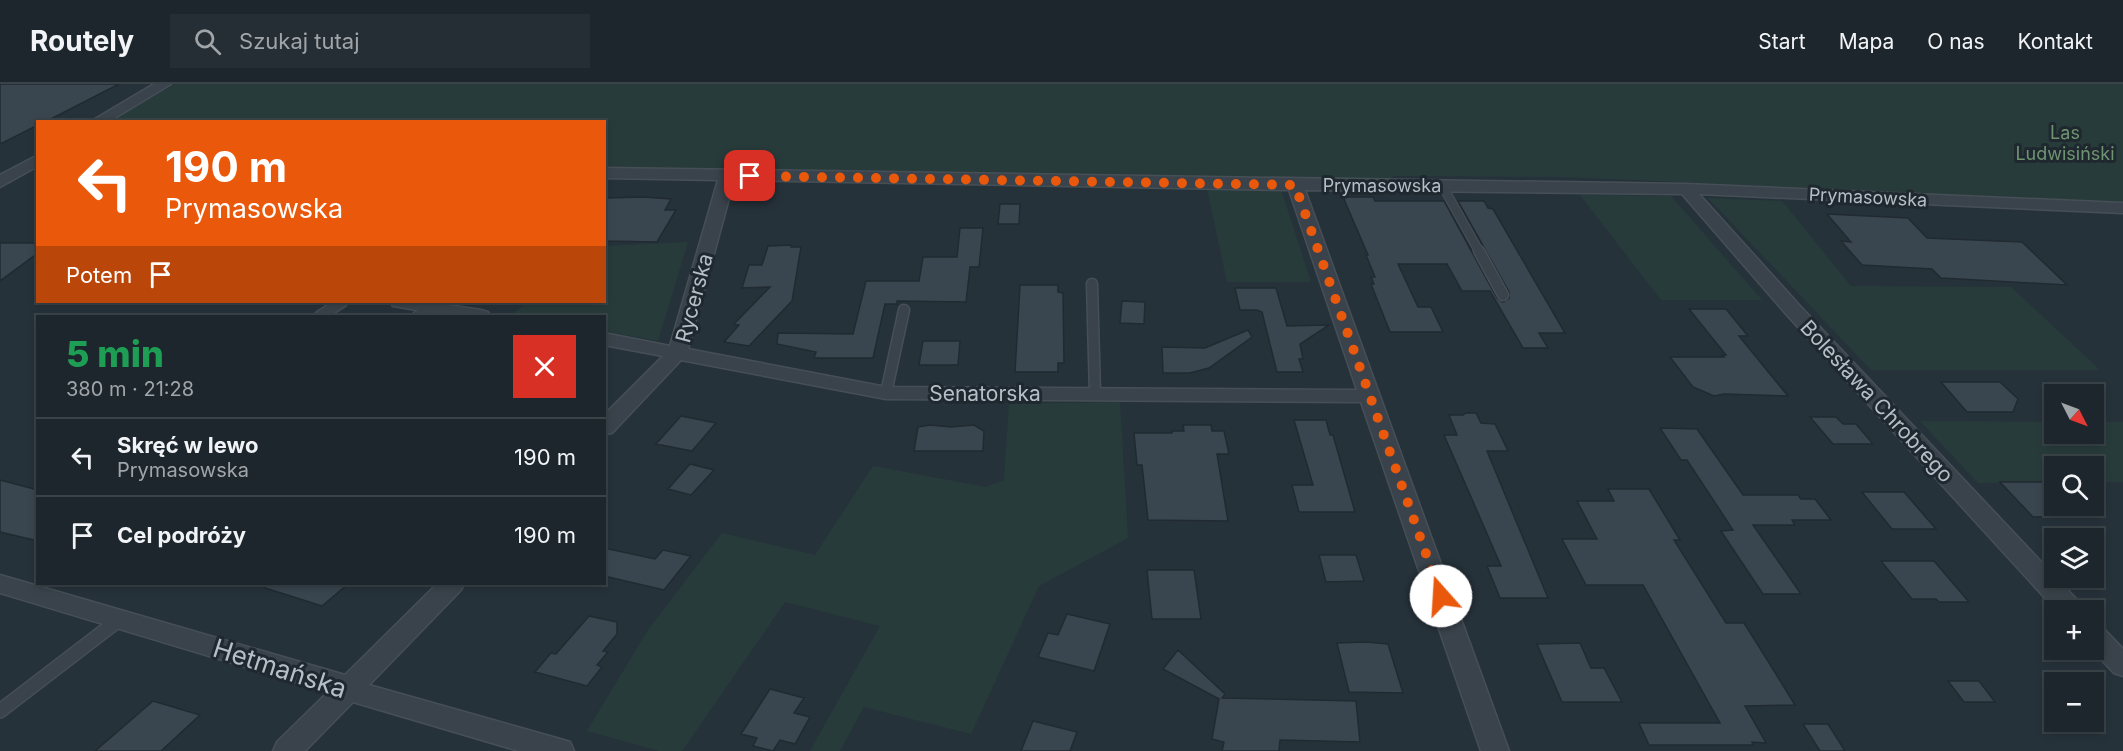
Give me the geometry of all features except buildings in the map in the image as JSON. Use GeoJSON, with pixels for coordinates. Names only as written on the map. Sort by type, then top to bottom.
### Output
{"type":"FeatureCollection","features":[{"type":"Feature","properties":{"kind":"street"},"geometry":{"type":"LineString","coordinates":[[101,120],[164,84]]}},
{"type":"Feature","properties":{"kind":"street"},"geometry":{"type":"LineString","coordinates":[[0,182],[36,160]]}},
{"type":"Feature","properties":{"kind":"street"},"geometry":{"type":"LineString","coordinates":[[18,171],[36,172]]}},
{"type":"Feature","properties":{"kind":"street","name":"Prymasowska"},"geometry":{"type":"LineString","coordinates":[[606,173],[1686,189],[2123,208]]}},
{"type":"Feature","properties":{"kind":"street","name":"Rycerska"},"geometry":{"type":"LineString","coordinates":[[606,426],[678,352],[727,176]]}},
{"type":"Feature","properties":{"kind":"street"},"geometry":{"type":"LineString","coordinates":[[1295,185],[1496,751]]}},
{"type":"Feature","properties":{"kind":"street","name":"Bolesława Chrobrego"},"geometry":{"type":"LineString","coordinates":[[1686,189],[1792,310],[2062,600]]}},
{"type":"Feature","properties":{"kind":"street"},"geometry":{"type":"LineString","coordinates":[[402,303],[424,312],[467,315]]}},
{"type":"Feature","properties":{"kind":"street","name":"Senatorska"},"geometry":{"type":"LineString","coordinates":[[606,339],[886,393],[1370,396]]}},
{"type":"Feature","properties":{"kind":"street","name":"Hetmańska"},"geometry":{"type":"LineString","coordinates":[[0,584],[333,681],[348,690],[560,751]]}},
{"type":"Feature","properties":{"kind":"street"},"geometry":{"type":"LineString","coordinates":[[287,751],[451,585]]}},
{"type":"Feature","properties":{"kind":"street"},"geometry":{"type":"LineString","coordinates":[[2104,645],[2120,660]]}},
{"type":"Feature","properties":{"kind":"lane"},"geometry":{"type":"LineString","coordinates":[[1442,185],[1503,295]]}},
{"type":"Feature","properties":{"kind":"lane"},"geometry":{"type":"LineString","coordinates":[[1092,284],[1095,394]]}},
{"type":"Feature","properties":{"kind":"lane"},"geometry":{"type":"LineString","coordinates":[[322,315],[340,303]]}},
{"type":"Feature","properties":{"kind":"lane"},"geometry":{"type":"LineString","coordinates":[[886,393],[904,310]]}},
{"type":"Feature","properties":{"kind":"lane"},"geometry":{"type":"LineString","coordinates":[[0,711],[120,619]]}},
{"type":"Feature","properties":{"kind":"green space","name":"Las Ludwisiński"},"geometry":{"type":"Polygon","coordinates":[[[175,84],[2123,84],[2123,202],[1566,177],[1392,176],[1396,183],[606,169],[606,120],[112,120],[175,84]]]}},
{"type":"Feature","properties":{"kind":"green space"},"geometry":{"type":"Polygon","coordinates":[[[1207,189],[1281,189],[1311,282],[1227,282],[1207,189]]]}},
{"type":"Feature","properties":{"kind":"green space"},"geometry":{"type":"Polygon","coordinates":[[[1580,195],[1671,196],[1762,300],[1661,300],[1580,195]]]}},
{"type":"Feature","properties":{"kind":"green space"},"geometry":{"type":"Polygon","coordinates":[[[1708,198],[1782,201],[1851,286],[2011,287],[2100,370],[1871,370],[1708,198]]]}},
{"type":"Feature","properties":{"kind":"green space"},"geometry":{"type":"Polygon","coordinates":[[[688,242],[658,341],[606,331],[606,315],[513,313],[528,303],[606,303],[606,247],[688,242]]]}},
{"type":"Feature","properties":{"kind":"green space"},"geometry":{"type":"Polygon","coordinates":[[[1120,402],[1128,538],[1039,586],[971,734],[864,707],[840,751],[810,751],[880,626],[785,602],[682,751],[659,751],[587,731],[648,630],[722,533],[815,555],[873,466],[986,487],[1004,480],[1009,404],[1120,402]]]}},
{"type":"Feature","properties":{"kind":"green space"},"geometry":{"type":"Polygon","coordinates":[[[1920,421],[2044,422],[2044,444],[2104,444],[2104,422],[2123,422],[2123,482],[2104,482],[2104,456],[2044,456],[2044,482],[1978,483],[1920,421]]]}},
{"type":"Feature","properties":{"kind":"route"},"geometry":{"type":"LineString","coordinates":[[750,176],[1295,185],[1441,596]]}}]}
